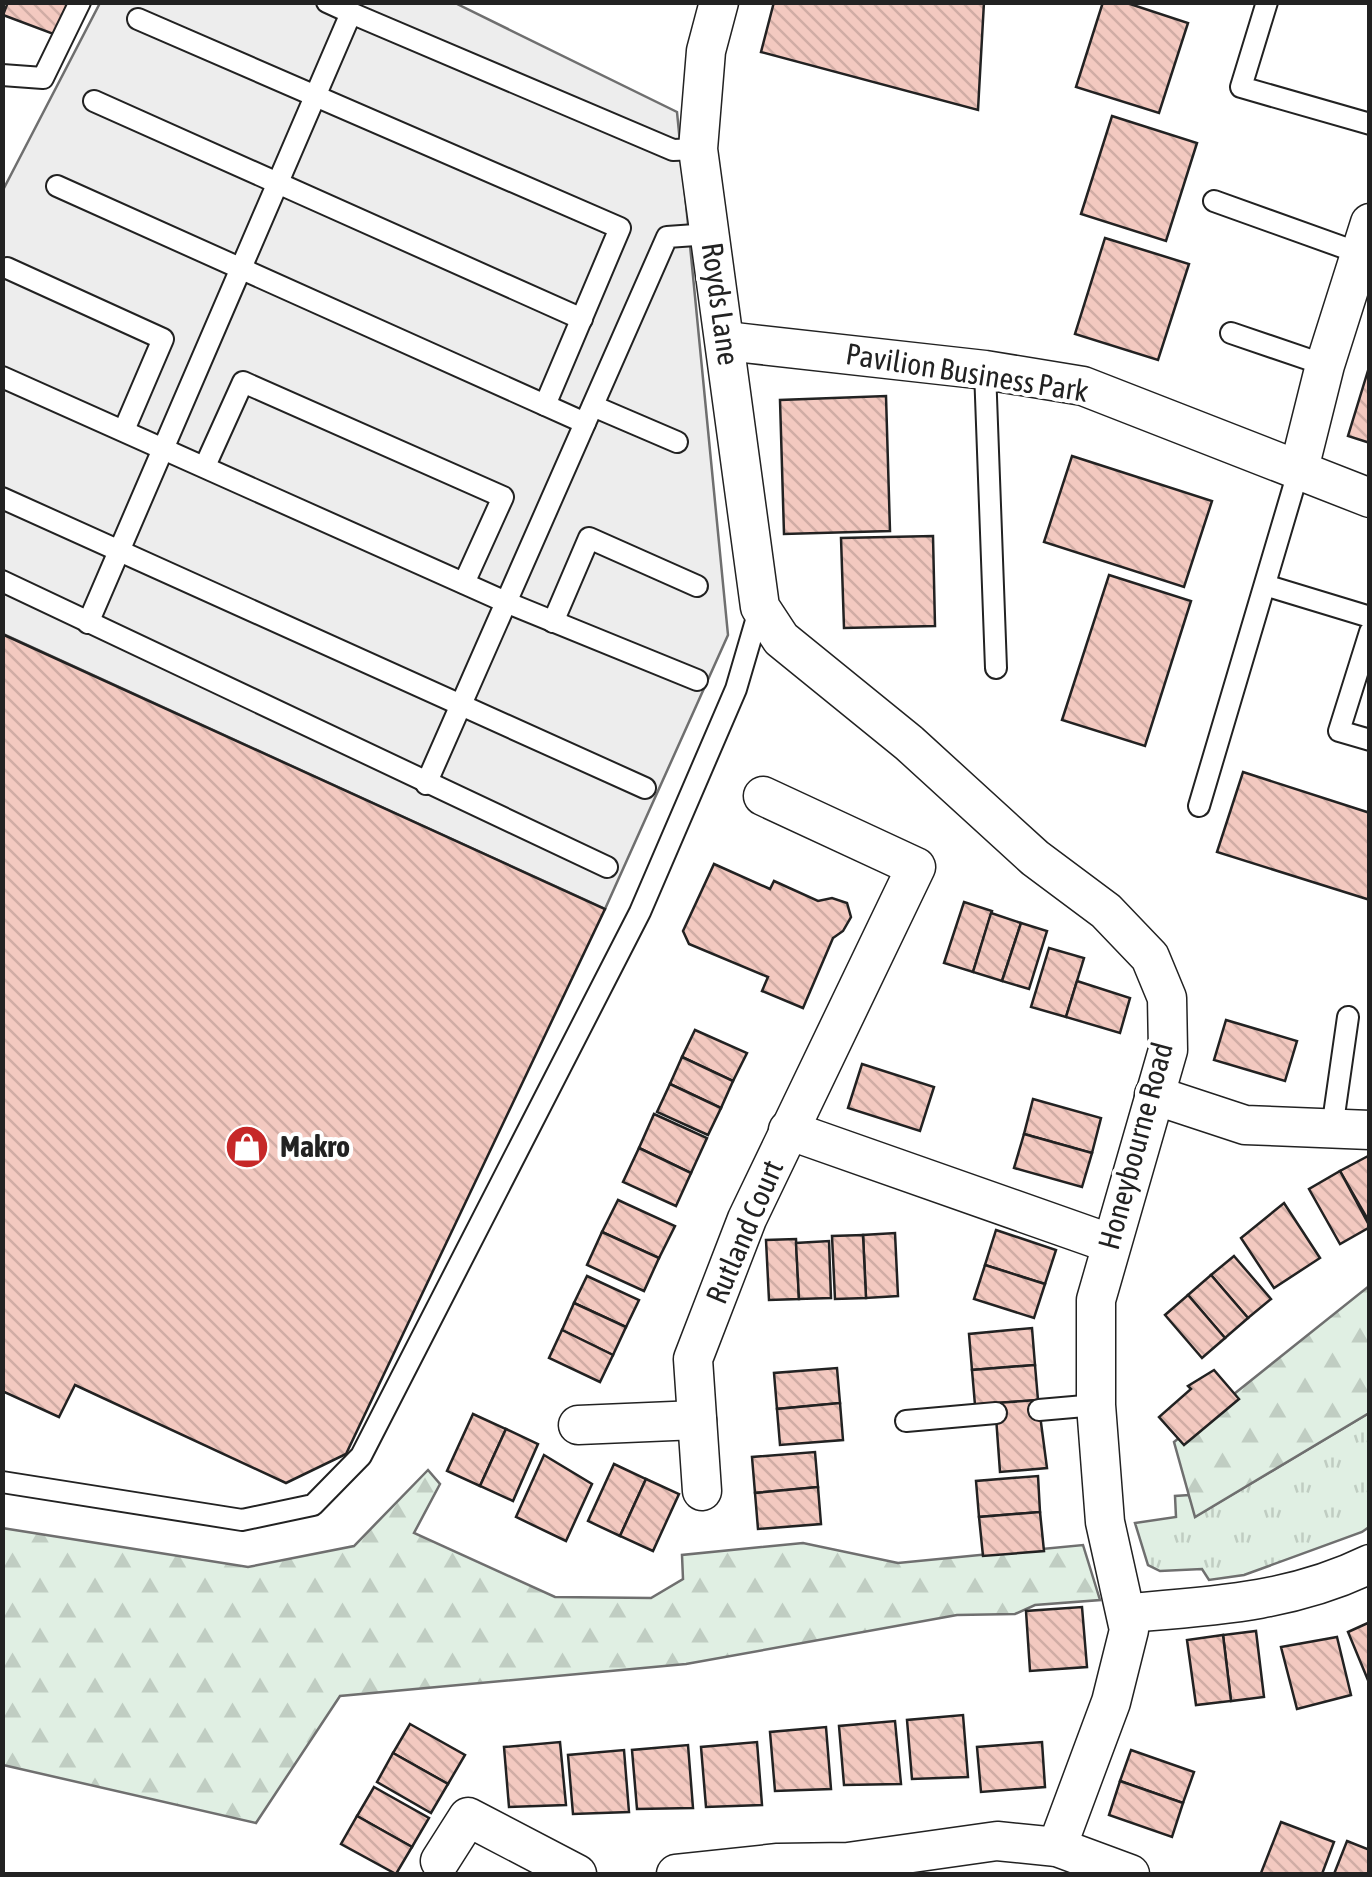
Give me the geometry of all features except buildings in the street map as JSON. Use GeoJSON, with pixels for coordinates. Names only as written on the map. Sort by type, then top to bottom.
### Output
{"type":"FeatureCollection","features":[{"type":"Feature","properties":{"kind":"street","name":"Royds Lane"},"geometry":{"type":"LineString","coordinates":[[720,2],[706,51],[698,149],[760,607]]}},
{"type":"Feature","properties":{"kind":"street"},"geometry":{"type":"LineString","coordinates":[[1299,468],[1325,365],[1366,237]]}},
{"type":"Feature","properties":{"kind":"street","name":"Pavilion Business Park"},"geometry":{"type":"LineString","coordinates":[[726,341],[985,370],[1083,386],[1370,498]]}},
{"type":"Feature","properties":{"kind":"street","name":"Honeybourne Road"},"geometry":{"type":"LineString","coordinates":[[760,607],[781,639],[908,744],[1036,858],[1106,910],[1150,957],[1166,998],[1168,1050],[1109,1243],[1096,1300],[1096,1405],[1105,1522],[1129,1613],[1129,1630],[1111,1702],[1057,1846]]}},
{"type":"Feature","properties":{"kind":"street"},"geometry":{"type":"LineString","coordinates":[[764,796],[916,867],[788,1130]]}},
{"type":"Feature","properties":{"kind":"street"},"geometry":{"type":"LineString","coordinates":[[1154,1096],[1245,1126],[1351,1129]]}},
{"type":"Feature","properties":{"kind":"street","name":"Rutland Court"},"geometry":{"type":"LineString","coordinates":[[702,1491],[693,1359],[746,1219],[788,1130],[1109,1243]]}},
{"type":"Feature","properties":{"kind":"street"},"geometry":{"type":"LineString","coordinates":[[578,1424],[697,1420]]}},
{"type":"Feature","properties":{"kind":"street"},"geometry":{"type":"LineString","coordinates":[[1129,1613],[1266,1601],[1329,1584],[1370,1564]]}},
{"type":"Feature","properties":{"kind":"street"},"geometry":{"type":"LineString","coordinates":[[440,1861],[468,1817],[577,1874]]}},
{"type":"Feature","properties":{"kind":"street"},"geometry":{"type":"LineString","coordinates":[[676,1874],[778,1863],[848,1868],[996,1841],[1057,1846],[1130,1874]]}},
{"type":"Feature","properties":{"kind":"lane"},"geometry":{"type":"LineString","coordinates":[[2,75],[43,78],[80,2]]}},
{"type":"Feature","properties":{"kind":"lane"},"geometry":{"type":"LineString","coordinates":[[327,2],[672,150],[698,149]]}},
{"type":"Feature","properties":{"kind":"lane"},"geometry":{"type":"LineString","coordinates":[[1267,2],[1240,87],[1370,124]]}},
{"type":"Feature","properties":{"kind":"lane"},"geometry":{"type":"LineString","coordinates":[[88,623],[161,446],[351,13]]}},
{"type":"Feature","properties":{"kind":"lane"},"geometry":{"type":"LineString","coordinates":[[138,19],[620,228],[545,405]]}},
{"type":"Feature","properties":{"kind":"lane"},"geometry":{"type":"LineString","coordinates":[[94,101],[582,319]]}},
{"type":"Feature","properties":{"kind":"lane"},"geometry":{"type":"LineString","coordinates":[[57,186],[545,405],[589,414],[677,442]]}},
{"type":"Feature","properties":{"kind":"lane"},"geometry":{"type":"LineString","coordinates":[[1214,202],[1366,237]]}},
{"type":"Feature","properties":{"kind":"lane"},"geometry":{"type":"LineString","coordinates":[[426,784],[667,237],[710,234]]}},
{"type":"Feature","properties":{"kind":"lane"},"geometry":{"type":"LineString","coordinates":[[7,268],[163,339],[124,430]]}},
{"type":"Feature","properties":{"kind":"lane"},"geometry":{"type":"LineString","coordinates":[[1231,333],[1325,365]]}},
{"type":"Feature","properties":{"kind":"lane"},"geometry":{"type":"LineString","coordinates":[[985,370],[996,668]]}},
{"type":"Feature","properties":{"kind":"lane"},"geometry":{"type":"LineString","coordinates":[[2,376],[464,584],[698,680]]}},
{"type":"Feature","properties":{"kind":"lane"},"geometry":{"type":"LineString","coordinates":[[205,466],[243,382],[503,497],[464,584]]}},
{"type":"Feature","properties":{"kind":"lane"},"geometry":{"type":"LineString","coordinates":[[1199,806],[1268,586],[1299,468]]}},
{"type":"Feature","properties":{"kind":"lane"},"geometry":{"type":"LineString","coordinates":[[2,498],[646,788]]}},
{"type":"Feature","properties":{"kind":"lane"},"geometry":{"type":"LineString","coordinates":[[553,622],[589,538],[697,586]]}},
{"type":"Feature","properties":{"kind":"lane"},"geometry":{"type":"LineString","coordinates":[[2,581],[607,867]]}},
{"type":"Feature","properties":{"kind":"lane"},"geometry":{"type":"LineString","coordinates":[[1268,586],[1370,617]]}},
{"type":"Feature","properties":{"kind":"lane"},"geometry":{"type":"LineString","coordinates":[[2,1482],[242,1520],[314,1505],[361,1456],[640,912],[736,689],[760,607]]}},
{"type":"Feature","properties":{"kind":"lane"},"geometry":{"type":"LineString","coordinates":[[1370,632],[1339,730],[1370,740]]}},
{"type":"Feature","properties":{"kind":"lane"},"geometry":{"type":"LineString","coordinates":[[1348,1017],[1351,1129]]}},
{"type":"Feature","properties":{"kind":"lane"},"geometry":{"type":"LineString","coordinates":[[1039,1410],[1096,1405]]}},
{"type":"Feature","properties":{"kind":"lane"},"geometry":{"type":"LineString","coordinates":[[906,1421],[996,1413]]}},
{"type":"Feature","properties":{"kind":"green space"},"geometry":{"type":"Polygon","coordinates":[[[1369,1286],[1369,1413],[1195,1517],[1174,1442],[1369,1286]]]}},
{"type":"Feature","properties":{"kind":"green space"},"geometry":{"type":"Polygon","coordinates":[[[1369,1413],[1369,1527],[1362,1532],[1244,1575],[1209,1580],[1202,1569],[1160,1571],[1148,1565],[1135,1523],[1176,1517],[1175,1496],[1189,1495],[1196,1516],[1369,1413]]]}},
{"type":"Feature","properties":{"kind":"green space"},"geometry":{"type":"Polygon","coordinates":[[[428,1470],[440,1484],[414,1533],[555,1597],[651,1598],[683,1579],[682,1555],[803,1543],[898,1563],[1083,1545],[1100,1600],[1035,1605],[1015,1614],[957,1615],[686,1664],[340,1696],[256,1823],[3,1765],[2,1528],[248,1567],[354,1546],[428,1470]]]}},
{"type":"Feature","properties":{"kind":"shaded area"},"geometry":{"type":"Polygon","coordinates":[[[100,3],[455,3],[677,112],[728,635],[605,909],[3,634],[3,190],[100,3]]]}},
{"type":"Feature","properties":{"kind":"place","name":"Makro"},"geometry":{"type":"Point","coordinates":[247,1147]}}]}
